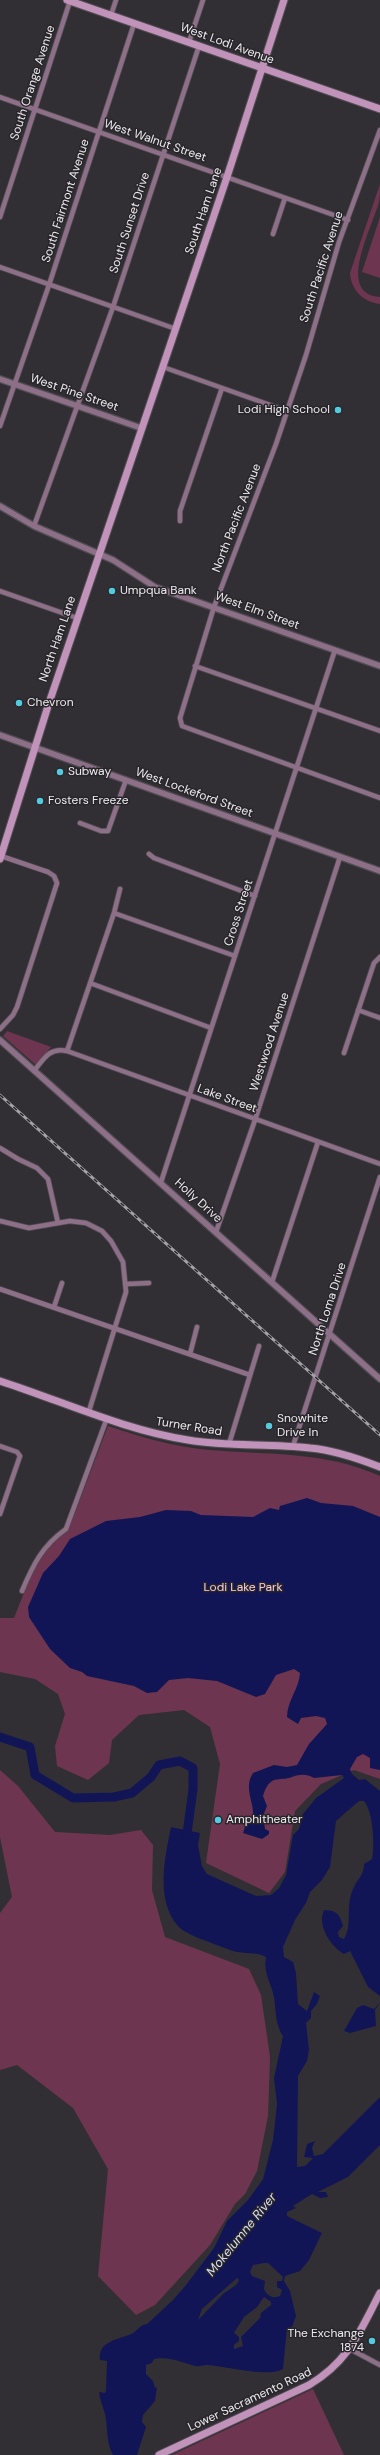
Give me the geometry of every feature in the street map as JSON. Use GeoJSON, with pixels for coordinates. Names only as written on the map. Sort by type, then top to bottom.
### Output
{"type":"FeatureCollection","features":[{"type":"Feature","properties":{"kind":"main road","name":"South Ham Lane"},"geometry":{"type":"LineString","coordinates":[[141,428],[227,177],[284,0]]}},
{"type":"Feature","properties":{"kind":"main road","name":"West Lodi Avenue"},"geometry":{"type":"LineString","coordinates":[[69,1],[380,109]]}},
{"type":"Feature","properties":{"kind":"main road","name":"North Ham Lane"},"geometry":{"type":"LineString","coordinates":[[0,857],[98,554],[141,428]]}},
{"type":"Feature","properties":{"kind":"main road","name":"Turner Road"},"geometry":{"type":"LineString","coordinates":[[0,1380],[89,1412],[174,1438],[229,1444],[293,1446],[336,1452],[380,1467]]}},
{"type":"Feature","properties":{"kind":"main road","name":"Lower Sacramento Road"},"geometry":{"type":"LineString","coordinates":[[159,2455],[269,2404],[322,2377],[342,2360],[350,2349],[380,2293]]}},
{"type":"Feature","properties":{"kind":"street"},"geometry":{"type":"LineString","coordinates":[[111,15],[116,0]]}},
{"type":"Feature","properties":{"kind":"street"},"geometry":{"type":"LineString","coordinates":[[188,42],[203,0]]}},
{"type":"Feature","properties":{"kind":"street","name":"South Orange Avenue"},"geometry":{"type":"LineString","coordinates":[[0,217],[69,1]]}},
{"type":"Feature","properties":{"kind":"street","name":"South Fairmont Avenue"},"geometry":{"type":"LineString","coordinates":[[0,426],[49,285],[134,24]]}},
{"type":"Feature","properties":{"kind":"street","name":"South Sunset Drive"},"geometry":{"type":"LineString","coordinates":[[34,526],[113,306],[199,46]]}},
{"type":"Feature","properties":{"kind":"street","name":"West Walnut Street"},"geometry":{"type":"LineString","coordinates":[[0,97],[348,220]]}},
{"type":"Feature","properties":{"kind":"street","name":"South Pacific Avenue"},"geometry":{"type":"LineString","coordinates":[[287,411],[339,242],[380,130]]}},
{"type":"Feature","properties":{"kind":"street"},"geometry":{"type":"LineString","coordinates":[[273,234],[286,198]]}},
{"type":"Feature","properties":{"kind":"street"},"geometry":{"type":"LineString","coordinates":[[0,267],[176,329]]}},
{"type":"Feature","properties":{"kind":"street"},"geometry":{"type":"LineString","coordinates":[[162,367],[287,411]]}},
{"type":"Feature","properties":{"kind":"street","name":"West Pine Street"},"geometry":{"type":"LineString","coordinates":[[0,379],[141,428]]}},
{"type":"Feature","properties":{"kind":"street"},"geometry":{"type":"LineString","coordinates":[[180,521],[180,511],[222,388]]}},
{"type":"Feature","properties":{"kind":"street","name":"North Pacific Avenue"},"geometry":{"type":"LineString","coordinates":[[287,411],[214,607],[195,666],[180,718],[180,724],[296,767]]}},
{"type":"Feature","properties":{"kind":"street","name":"West Elm Street"},"geometry":{"type":"LineString","coordinates":[[0,506],[34,526],[98,554],[156,587],[380,666]]}},
{"type":"Feature","properties":{"kind":"street"},"geometry":{"type":"LineString","coordinates":[[0,591],[77,618]]}},
{"type":"Feature","properties":{"kind":"street","name":"Cross Street"},"geometry":{"type":"LineString","coordinates":[[161,1182],[335,650]]}},
{"type":"Feature","properties":{"kind":"street"},"geometry":{"type":"LineString","coordinates":[[195,666],[380,731]]}},
{"type":"Feature","properties":{"kind":"street","name":"West Lockeford Street"},"geometry":{"type":"LineString","coordinates":[[0,735],[380,871]]}},
{"type":"Feature","properties":{"kind":"street"},"geometry":{"type":"LineString","coordinates":[[296,767],[380,798]]}},
{"type":"Feature","properties":{"kind":"street"},"geometry":{"type":"LineString","coordinates":[[80,823],[101,831],[108,831],[126,780]]}},
{"type":"Feature","properties":{"kind":"street"},"geometry":{"type":"LineString","coordinates":[[149,854],[154,858],[255,896]]}},
{"type":"Feature","properties":{"kind":"street"},"geometry":{"type":"LineString","coordinates":[[0,857],[48,872],[54,876],[57,883],[17,1008],[14,1015],[0,1029]]}},
{"type":"Feature","properties":{"kind":"street","name":"Westwood Avenue"},"geometry":{"type":"LineString","coordinates":[[216,1232],[255,1120],[340,857]]}},
{"type":"Feature","properties":{"kind":"street"},"geometry":{"type":"LineString","coordinates":[[34,1071],[51,1051],[56,1049],[67,1051],[114,913],[120,889]]}},
{"type":"Feature","properties":{"kind":"street"},"geometry":{"type":"LineString","coordinates":[[114,913],[235,956]]}},
{"type":"Feature","properties":{"kind":"street"},"geometry":{"type":"LineString","coordinates":[[344,1053],[374,963],[380,957]]}},
{"type":"Feature","properties":{"kind":"street"},"geometry":{"type":"LineString","coordinates":[[90,982],[211,1028]]}},
{"type":"Feature","properties":{"kind":"street"},"geometry":{"type":"LineString","coordinates":[[358,1010],[380,1018]]}},
{"type":"Feature","properties":{"kind":"street","name":"Holly Drive"},"geometry":{"type":"LineString","coordinates":[[0,1040],[380,1378]]}},
{"type":"Feature","properties":{"kind":"street","name":"Lake Street"},"geometry":{"type":"LineString","coordinates":[[67,1051],[380,1164]]}},
{"type":"Feature","properties":{"kind":"street"},"geometry":{"type":"LineString","coordinates":[[272,1282],[318,1142]]}},
{"type":"Feature","properties":{"kind":"street"},"geometry":{"type":"LineString","coordinates":[[0,1148],[18,1160],[37,1168],[48,1179],[58,1223]]}},
{"type":"Feature","properties":{"kind":"street","name":"North Loma Drive"},"geometry":{"type":"LineString","coordinates":[[293,1446],[380,1177]]}},
{"type":"Feature","properties":{"kind":"street"},"geometry":{"type":"LineString","coordinates":[[0,1221],[29,1228],[78,1221],[102,1231],[117,1250],[123,1262],[127,1284],[117,1328],[89,1412]]}},
{"type":"Feature","properties":{"kind":"street"},"geometry":{"type":"LineString","coordinates":[[54,1307],[62,1283]]}},
{"type":"Feature","properties":{"kind":"street"},"geometry":{"type":"LineString","coordinates":[[127,1284],[149,1283]]}},
{"type":"Feature","properties":{"kind":"street"},"geometry":{"type":"LineString","coordinates":[[0,1289],[250,1375]]}},
{"type":"Feature","properties":{"kind":"street"},"geometry":{"type":"LineString","coordinates":[[190,1354],[197,1327]]}},
{"type":"Feature","properties":{"kind":"street"},"geometry":{"type":"LineString","coordinates":[[229,1444],[259,1346]]}},
{"type":"Feature","properties":{"kind":"street"},"geometry":{"type":"LineString","coordinates":[[22,1591],[41,1551],[66,1529],[107,1418]]}},
{"type":"Feature","properties":{"kind":"street"},"geometry":{"type":"LineString","coordinates":[[0,1446],[20,1454],[0,1514]]}},
{"type":"Feature","properties":{"kind":"street"},"geometry":{"type":"LineString","coordinates":[[350,2349],[380,2365]]}},
{"type":"Feature","properties":{"kind":"green space"},"geometry":{"type":"Polygon","coordinates":[[[380,184],[379,202],[360,257],[358,272],[360,284],[367,293],[380,297],[380,304],[368,301],[355,290],[350,273],[380,184]]]}},
{"type":"Feature","properties":{"kind":"green space"},"geometry":{"type":"Polygon","coordinates":[[[380,217],[380,278],[362,272],[380,217]]]}},
{"type":"Feature","properties":{"kind":"green space"},"geometry":{"type":"Polygon","coordinates":[[[7,1031],[51,1047],[36,1065],[3,1036],[7,1031]]]}},
{"type":"Feature","properties":{"kind":"green space","name":"Lodi Lake Park"},"geometry":{"type":"Polygon","coordinates":[[[108,1426],[145,1438],[183,1447],[317,1458],[359,1468],[380,1476],[380,1779],[354,1770],[321,1784],[295,1811],[285,1872],[269,1893],[206,1863],[220,1764],[210,1727],[184,1710],[139,1715],[112,1740],[109,1763],[88,1780],[57,1766],[55,1746],[65,1714],[58,1694],[35,1679],[0,1672],[0,1618],[14,1618],[35,1565],[54,1539],[70,1526],[108,1426]]]}},
{"type":"Feature","properties":{"kind":"green space"},"geometry":{"type":"Polygon","coordinates":[[[0,1770],[18,1786],[55,1832],[110,1835],[141,1830],[153,1845],[152,1890],[165,1937],[249,1969],[261,1995],[270,2057],[268,2116],[257,2171],[245,2194],[235,2204],[210,2245],[155,2305],[136,2315],[98,2276],[108,2169],[73,2108],[17,2065],[0,2070],[0,1913],[12,1897],[0,1837],[0,1770]]]}},
{"type":"Feature","properties":{"kind":"green space"},"geometry":{"type":"Polygon","coordinates":[[[313,2389],[344,2455],[172,2455],[313,2389]]]}},
{"type":"Feature","properties":{"kind":"water"},"geometry":{"type":"Polygon","coordinates":[[[307,1498],[321,1503],[353,1506],[380,1517],[380,1770],[370,1768],[370,1758],[363,1754],[357,1757],[350,1769],[352,1774],[359,1780],[365,1779],[380,1791],[380,1996],[368,1987],[350,1951],[344,1954],[330,1941],[326,1935],[322,1922],[324,1910],[332,1911],[337,1914],[343,1926],[338,1932],[339,1937],[344,1939],[348,1927],[349,1902],[351,1895],[363,1872],[364,1864],[372,1859],[373,1853],[371,1820],[364,1801],[359,1801],[336,1821],[330,1867],[322,1880],[310,1892],[306,1903],[295,1920],[283,1947],[284,1957],[293,1962],[296,1973],[298,2004],[307,2011],[314,1992],[320,1996],[317,2004],[311,2011],[311,2018],[306,2023],[309,2050],[307,2061],[298,2076],[297,2167],[305,2166],[313,2158],[304,2157],[307,2144],[315,2141],[312,2148],[314,2156],[323,2154],[380,2097],[380,2145],[348,2177],[318,2192],[326,2192],[328,2197],[320,2198],[312,2194],[293,2206],[296,2208],[287,2212],[287,2216],[322,2233],[309,2260],[300,2271],[285,2276],[284,2281],[290,2291],[296,2316],[292,2327],[287,2328],[283,2369],[258,2372],[207,2365],[196,2366],[169,2359],[154,2359],[152,2363],[146,2365],[146,2374],[153,2381],[155,2388],[157,2387],[155,2401],[143,2415],[142,2422],[146,2427],[137,2455],[113,2455],[109,2446],[105,2414],[99,2392],[105,2393],[106,2390],[107,2361],[100,2360],[102,2349],[110,2342],[131,2334],[147,2324],[173,2300],[214,2248],[227,2221],[248,2200],[263,2179],[273,2140],[277,2104],[274,2078],[283,2036],[278,2027],[274,1997],[266,1973],[266,1957],[258,1954],[230,1950],[187,1933],[178,1926],[171,1916],[166,1904],[164,1891],[166,1851],[171,1827],[200,1833],[198,1845],[202,1866],[207,1874],[256,1896],[271,1895],[279,1888],[286,1875],[293,1835],[299,1829],[303,1814],[316,1798],[344,1778],[342,1775],[314,1778],[301,1775],[272,1781],[263,1796],[267,1806],[263,1816],[265,1829],[269,1831],[269,1834],[262,1839],[243,1833],[246,1824],[253,1819],[249,1785],[253,1773],[274,1765],[287,1767],[297,1765],[309,1744],[327,1724],[325,1718],[316,1716],[301,1718],[298,1724],[287,1717],[300,1673],[294,1669],[276,1675],[265,1694],[256,1697],[217,1681],[188,1678],[169,1680],[157,1692],[147,1693],[134,1686],[87,1676],[82,1672],[70,1668],[50,1649],[29,1617],[28,1607],[43,1573],[59,1556],[70,1539],[106,1521],[140,1517],[166,1510],[191,1511],[201,1515],[253,1517],[270,1508],[279,1510],[280,1506],[307,1498]],[[268,2263],[253,2265],[250,2272],[252,2276],[265,2281],[264,2289],[269,2295],[273,2297],[280,2296],[282,2290],[277,2287],[277,2281],[282,2281],[283,2277],[268,2263]],[[237,2278],[202,2309],[198,2320],[223,2294],[236,2285],[239,2280],[237,2278]],[[264,2297],[257,2307],[244,2317],[234,2333],[239,2337],[239,2341],[234,2345],[234,2349],[243,2346],[241,2337],[260,2318],[261,2313],[271,2305],[271,2302],[264,2297]]]}},
{"type":"Feature","properties":{"kind":"water"},"geometry":{"type":"Polygon","coordinates":[[[380,2003],[375,2010],[376,2026],[350,2033],[344,2031],[357,2008],[363,2005],[374,2009],[380,2003]]]}},
{"type":"Feature","properties":{"kind":"waterway","name":"Mokelumne River"},"geometry":{"type":"LineString","coordinates":[[0,1737],[30,1747],[35,1775],[73,1798],[114,1797],[132,1793],[151,1777],[159,1765],[180,1761],[193,1768],[193,1789],[186,1841]]}},
{"type":"Feature","properties":{"kind":"railway"},"geometry":{"type":"LineString","coordinates":[[0,1095],[380,1435]]}},
{"type":"Feature","properties":{"kind":"place","name":"Lodi High School"},"geometry":{"type":"Point","coordinates":[338,410]}},
{"type":"Feature","properties":{"kind":"place","name":"Umpqua Bank"},"geometry":{"type":"Point","coordinates":[112,591]}},
{"type":"Feature","properties":{"kind":"place","name":"Chevron"},"geometry":{"type":"Point","coordinates":[19,703]}},
{"type":"Feature","properties":{"kind":"place","name":"Subway"},"geometry":{"type":"Point","coordinates":[60,772]}},
{"type":"Feature","properties":{"kind":"place","name":"Fosters Freeze"},"geometry":{"type":"Point","coordinates":[40,801]}},
{"type":"Feature","properties":{"kind":"place","name":"Snowhite Drive In"},"geometry":{"type":"Point","coordinates":[269,1426]}},
{"type":"Feature","properties":{"kind":"place","name":"Amphitheater"},"geometry":{"type":"Point","coordinates":[218,1820]}},
{"type":"Feature","properties":{"kind":"place","name":"The Exchange 1874"},"geometry":{"type":"Point","coordinates":[372,2341]}}]}
